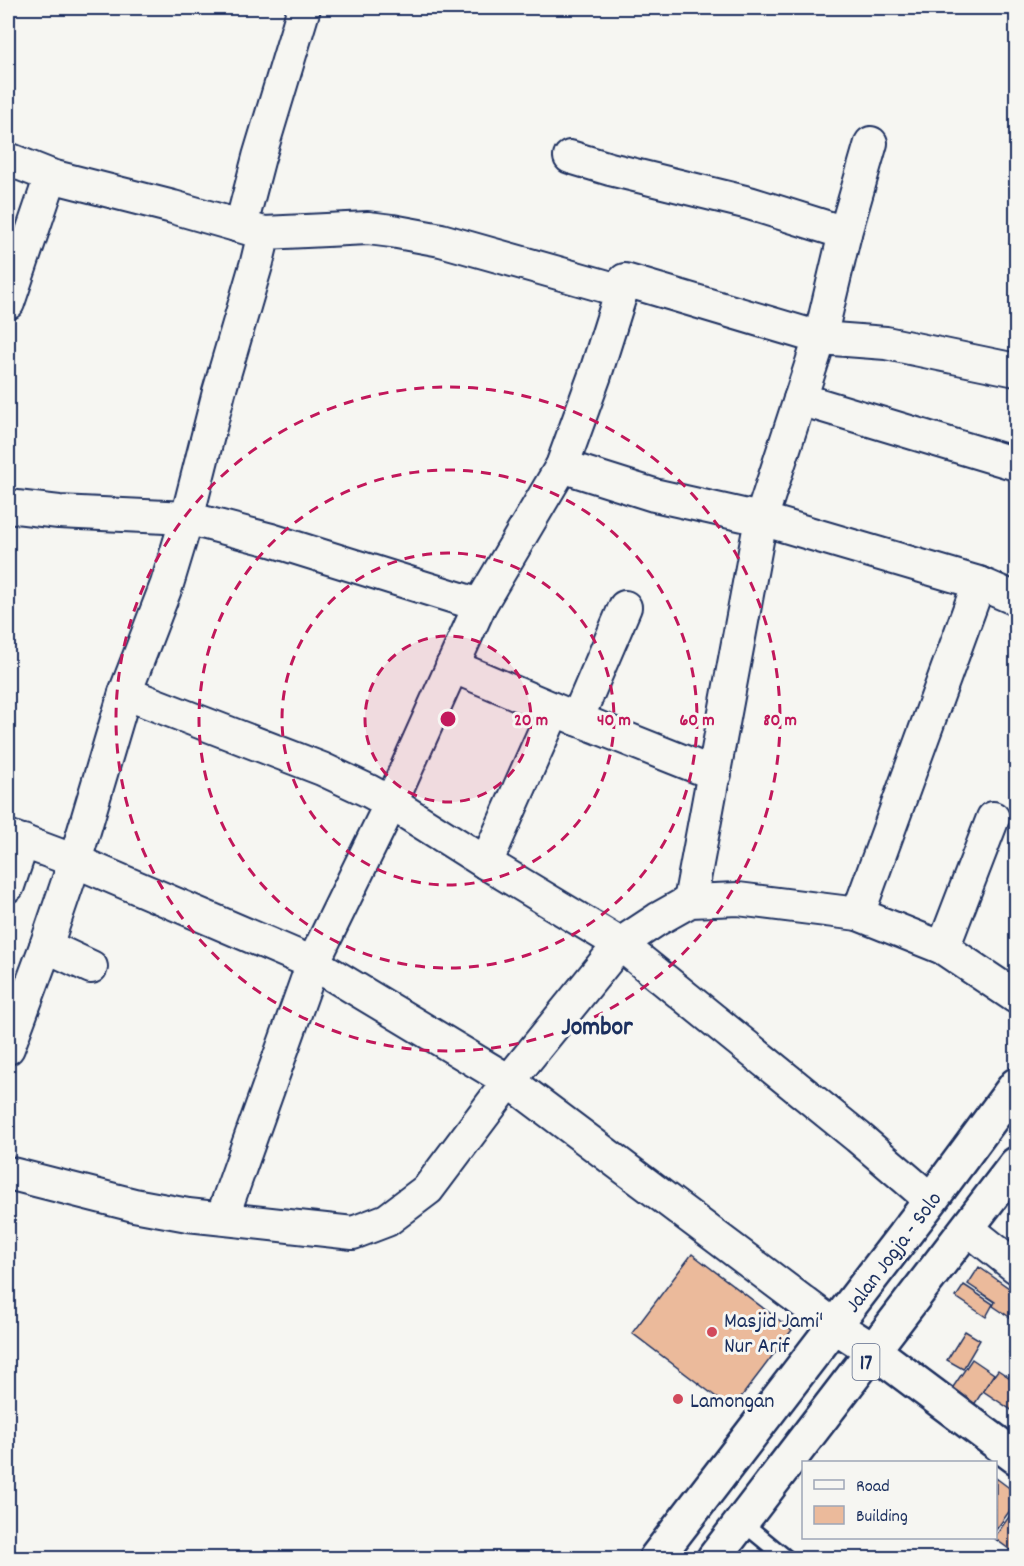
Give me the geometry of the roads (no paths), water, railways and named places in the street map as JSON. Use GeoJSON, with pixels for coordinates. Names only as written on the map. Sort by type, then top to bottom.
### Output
{"type":"FeatureCollection","features":[{"type":"Feature","properties":{"kind":"main road","name":"Jalan Jogja - Solo"},"geometry":{"type":"LineString","coordinates":[[656,1558],[1017,1085]]}},
{"type":"Feature","properties":{"kind":"main road","name":"17"},"geometry":{"type":"LineString","coordinates":[[714,1558],[1017,1164]]}},
{"type":"Feature","properties":{"kind":"main road"},"geometry":{"type":"LineString","coordinates":[[835,1326],[874,1351],[1017,1457]]}},
{"type":"Feature","properties":{"kind":"street"},"geometry":{"type":"LineString","coordinates":[[9,1038],[46,946],[75,861],[125,693],[167,584],[187,519],[219,392],[257,262],[250,230],[243,218],[262,146],[304,8]]}},
{"type":"Feature","properties":{"kind":"street"},"geometry":{"type":"LineString","coordinates":[[690,901],[761,519],[820,338],[845,234],[871,143]]}},
{"type":"Feature","properties":{"kind":"street"},"geometry":{"type":"LineString","coordinates":[[570,157],[749,203],[845,234]]}},
{"type":"Feature","properties":{"kind":"street"},"geometry":{"type":"LineString","coordinates":[[8,159],[51,176],[173,207],[250,230],[368,228],[392,231],[441,240],[622,291]]}},
{"type":"Feature","properties":{"kind":"street"},"geometry":{"type":"LineString","coordinates":[[8,303],[51,176]]}},
{"type":"Feature","properties":{"kind":"street"},"geometry":{"type":"LineString","coordinates":[[222,1218],[313,963],[391,802],[480,605],[562,466],[595,375],[625,280],[820,338],[886,343],[1017,370]]}},
{"type":"Feature","properties":{"kind":"street"},"geometry":{"type":"LineString","coordinates":[[800,399],[1017,464]]}},
{"type":"Feature","properties":{"kind":"street"},"geometry":{"type":"LineString","coordinates":[[562,466],[654,495],[761,519],[979,583],[1017,599]]}},
{"type":"Feature","properties":{"kind":"street"},"geometry":{"type":"LineString","coordinates":[[8,506],[58,512],[187,519],[271,540],[480,605]]}},
{"type":"Feature","properties":{"kind":"street"},"geometry":{"type":"LineString","coordinates":[[858,914],[979,583]]}},
{"type":"Feature","properties":{"kind":"street"},"geometry":{"type":"LineString","coordinates":[[486,863],[625,607]]}},
{"type":"Feature","properties":{"kind":"street"},"geometry":{"type":"LineString","coordinates":[[452,666],[565,715],[715,774]]}},
{"type":"Feature","properties":{"kind":"street"},"geometry":{"type":"LineString","coordinates":[[125,693],[322,769],[391,802],[620,944],[858,1137],[931,1200]]}},
{"type":"Feature","properties":{"kind":"street"},"geometry":{"type":"LineString","coordinates":[[943,948],[993,818]]}},
{"type":"Feature","properties":{"kind":"street"},"geometry":{"type":"LineString","coordinates":[[8,886],[15,839],[75,861],[313,963],[509,1081],[835,1326]]}},
{"type":"Feature","properties":{"kind":"street"},"geometry":{"type":"LineString","coordinates":[[8,1173],[134,1205],[188,1215],[353,1233],[387,1220],[428,1189],[509,1081],[620,944],[690,901],[738,899],[858,914],[943,948],[1017,997]]}},
{"type":"Feature","properties":{"kind":"street"},"geometry":{"type":"LineString","coordinates":[[46,946],[91,967]]}},
{"type":"Feature","properties":{"kind":"street"},"geometry":{"type":"LineString","coordinates":[[967,1228],[1017,1267]]}},
{"type":"Feature","properties":{"kind":"lane"},"geometry":{"type":"LineString","coordinates":[[742,1522],[786,1558]]}},
{"type":"Feature","properties":{"kind":"place","name":"Masjid Jami' Nur Arif"},"geometry":{"type":"Point","coordinates":[712,1332]}},
{"type":"Feature","properties":{"kind":"place","name":"Lamongan"},"geometry":{"type":"Point","coordinates":[678,1399]}},
{"type":"Feature","properties":{"kind":"district","name":"Jombor"},"geometry":{"type":"Point","coordinates":[597,1025]}}]}
